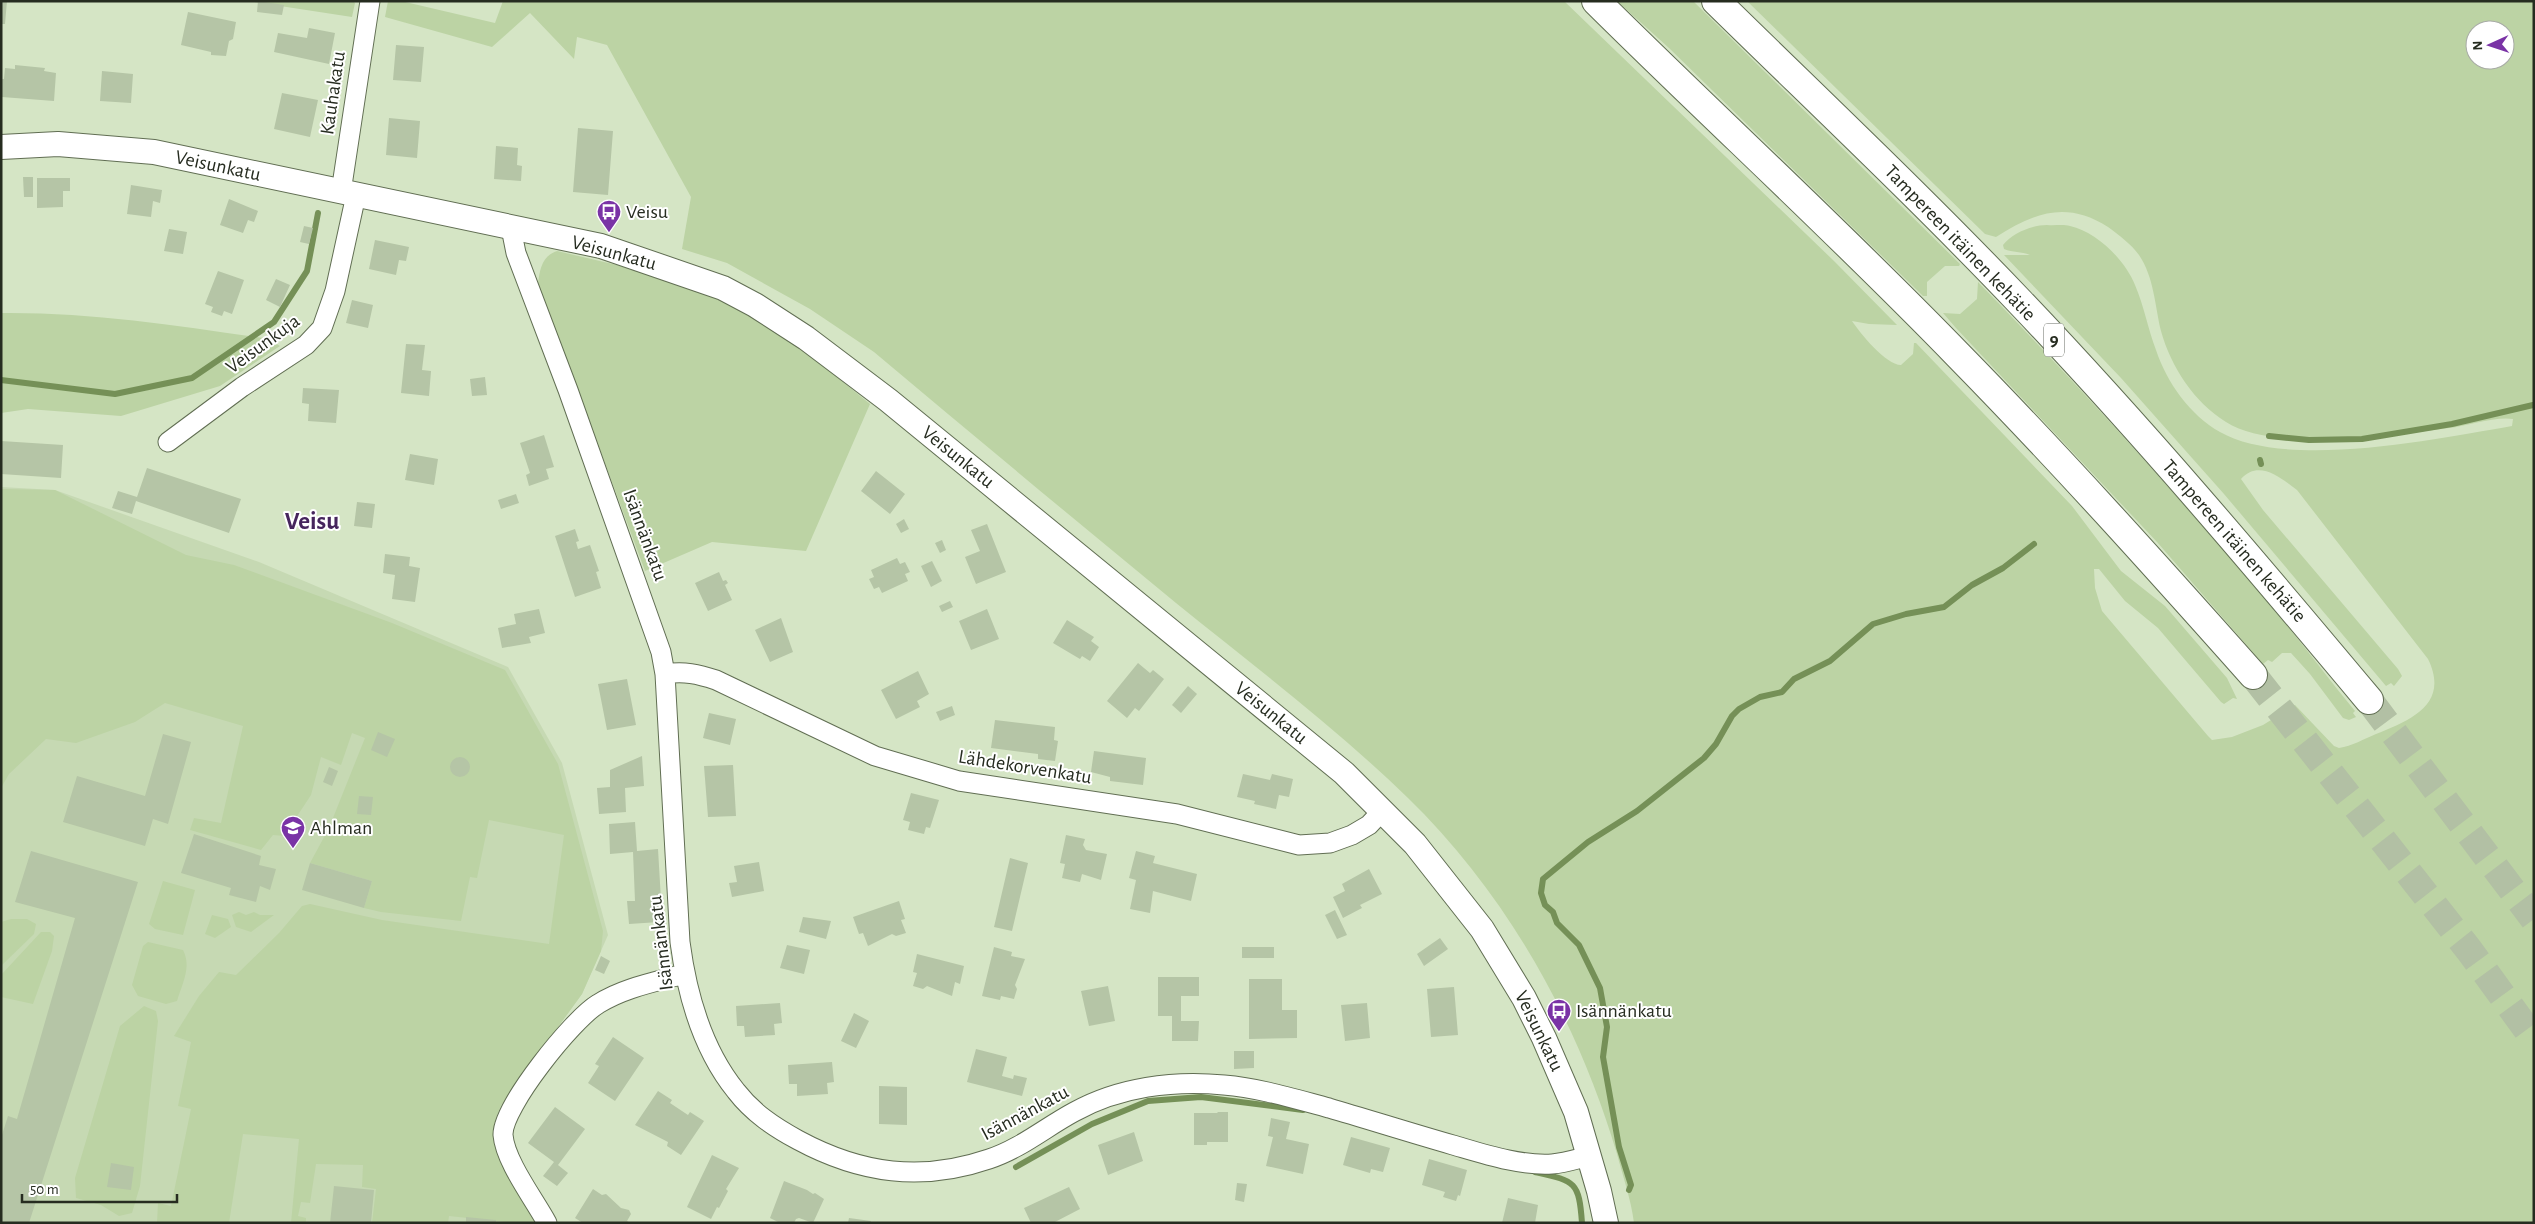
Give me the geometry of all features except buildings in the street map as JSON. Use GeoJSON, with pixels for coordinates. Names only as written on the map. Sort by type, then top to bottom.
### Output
{"type":"FeatureCollection","features":[{"type":"Feature","properties":{"kind":"highway"},"geometry":{"type":"LineString","coordinates":[[1596,1],[1806,203],[1958,354],[2108,511],[2253,675]]}},
{"type":"Feature","properties":{"kind":"highway","name":"Tampereen itäinen kehätie"},"geometry":{"type":"LineString","coordinates":[[1716,1],[1868,149],[2021,303],[2169,464],[2370,700]]}},
{"type":"Feature","properties":{"kind":"street","name":"Kauhakatu"},"geometry":{"type":"LineString","coordinates":[[348,193],[370,1]]}},
{"type":"Feature","properties":{"kind":"street","name":"Veisunkatu"},"geometry":{"type":"LineString","coordinates":[[1,147],[58,144],[154,152],[601,246],[723,288],[755,305],[806,338],[855,374],[1092,566],[1344,773],[1383,810],[1456,893],[1482,929],[1524,998],[1557,1065],[1576,1112],[1606,1223]]}},
{"type":"Feature","properties":{"kind":"street","name":"Veisunkuja"},"geometry":{"type":"LineString","coordinates":[[168,442],[242,387],[306,345],[322,328],[334,291],[348,193]]}},
{"type":"Feature","properties":{"kind":"street","name":"Isännänkatu"},"geometry":{"type":"LineString","coordinates":[[510,228],[516,253],[572,399],[661,652],[665,674],[680,942],[684,974],[694,1009],[712,1055],[735,1090],[750,1107],[768,1122],[812,1147],[864,1168],[906,1172],[957,1168],[992,1158],[1096,1100],[1144,1087],[1176,1084],[1226,1085],[1288,1097],[1497,1157],[1552,1164],[1589,1156]]}},
{"type":"Feature","properties":{"kind":"street","name":"Lähdekorvenkatu"},"geometry":{"type":"LineString","coordinates":[[665,674],[679,672],[703,676],[875,756],[966,783],[1177,814],[1299,845],[1330,843],[1352,835],[1369,826],[1383,810]]}},
{"type":"Feature","properties":{"kind":"street"},"geometry":{"type":"LineString","coordinates":[[548,1223],[512,1162],[505,1144],[503,1133],[508,1116],[548,1056],[571,1026],[586,1012],[616,994],[684,974]]}},
{"type":"Feature","properties":{"kind":"shaded area"},"geometry":{"type":"Polygon","coordinates":[[[247,1],[353,1],[355,3],[352,17],[247,1]]]}},
{"type":"Feature","properties":{"kind":"shaded area"},"geometry":{"type":"Polygon","coordinates":[[[388,1],[401,1],[495,23],[503,1],[1564,1],[1834,261],[1897,325],[1852,321],[1874,348],[1888,360],[1901,365],[1913,354],[1914,343],[1916,343],[2072,506],[2121,571],[2165,606],[2227,678],[2237,699],[2233,698],[2224,704],[2221,702],[2158,628],[2125,601],[2099,569],[2094,569],[2095,588],[2102,611],[2212,740],[2232,737],[2263,725],[2295,705],[2334,746],[2339,748],[2402,723],[2423,708],[2430,699],[2434,688],[2434,675],[2428,659],[2297,490],[2270,472],[2255,471],[2248,473],[2241,479],[2263,510],[2398,669],[2402,676],[2394,686],[2391,683],[2386,686],[2224,494],[2121,378],[2004,255],[2030,255],[2004,249],[2003,245],[2023,230],[2035,226],[2064,225],[2090,234],[2109,248],[2124,266],[2138,293],[2153,342],[2173,386],[2189,407],[2209,425],[2220,432],[2249,443],[2283,449],[2363,448],[2404,444],[2512,426],[2513,419],[2498,419],[2456,427],[2397,434],[2334,439],[2274,437],[2247,431],[2226,422],[2214,414],[2194,394],[2185,383],[2171,358],[2161,331],[2148,273],[2139,255],[2125,240],[2108,227],[2093,219],[2065,212],[2051,213],[2024,221],[1996,237],[1985,234],[1747,1],[2534,1],[2534,1223],[1634,1223],[1627,1188],[1601,1105],[1582,1056],[1560,1009],[1535,962],[1507,918],[1444,835],[1381,772],[1324,722],[1138,572],[874,352],[810,309],[727,263],[682,249],[691,197],[607,45],[577,37],[574,59],[530,13],[492,47],[385,17],[388,1]]]}},
{"type":"Feature","properties":{"kind":"shaded area"},"geometry":{"type":"Polygon","coordinates":[[[1617,1],[1693,1],[1960,264],[1959,266],[1945,266],[1927,282],[1927,296],[1923,296],[1669,48],[1617,1]]]}},
{"type":"Feature","properties":{"kind":"shaded area"},"geometry":{"type":"Polygon","coordinates":[[[557,251],[630,268],[725,299],[800,347],[870,404],[806,551],[712,542],[645,571],[538,283],[545,260],[557,251]]]}},
{"type":"Feature","properties":{"kind":"shaded area"},"geometry":{"type":"Polygon","coordinates":[[[1978,282],[2090,401],[2199,522],[2291,631],[2355,711],[2353,713],[2356,717],[2349,720],[2343,718],[2310,674],[2291,653],[2282,653],[2272,662],[2268,660],[2263,664],[2157,542],[1956,328],[1943,313],[1960,314],[1977,299],[1978,282]]]}},
{"type":"Feature","properties":{"kind":"shaded area"},"geometry":{"type":"Polygon","coordinates":[[[1,313],[102,317],[269,339],[280,346],[220,386],[121,416],[28,409],[1,413],[1,313]]]}},
{"type":"Feature","properties":{"kind":"shaded area","name":"Ahlman"},"geometry":{"type":"Polygon","coordinates":[[[1,487],[55,490],[259,562],[508,667],[562,763],[608,935],[582,994],[502,1104],[495,1117],[494,1144],[541,1223],[1,1223],[1,487]]]}},
{"type":"Feature","properties":{"kind":"shaded area","name":"Ahlman"},"geometry":{"type":"Polygon","coordinates":[[[1,489],[55,490],[186,555],[234,565],[392,623],[505,670],[558,764],[603,931],[601,951],[582,994],[502,1104],[495,1123],[494,1143],[537,1223],[514,1223],[449,1216],[448,1223],[372,1223],[376,1189],[362,1187],[363,1165],[316,1164],[310,1203],[301,1202],[298,1216],[306,1218],[306,1223],[291,1223],[299,1139],[243,1134],[229,1223],[157,1223],[158,1203],[171,1206],[191,1109],[178,1106],[191,1042],[174,1036],[199,996],[219,972],[236,975],[279,933],[302,906],[310,904],[382,920],[549,944],[564,835],[489,820],[477,878],[470,877],[461,921],[381,912],[364,908],[372,881],[310,863],[329,828],[365,738],[352,733],[341,765],[321,757],[311,795],[284,836],[273,835],[261,850],[190,830],[194,818],[221,823],[243,726],[165,703],[135,722],[76,743],[46,739],[9,774],[1,788],[1,489]]]}},
{"type":"Feature","properties":{"kind":"shaded area"},"geometry":{"type":"Polygon","coordinates":[[[163,881],[195,890],[183,935],[155,929],[149,924],[163,881]]]}},
{"type":"Feature","properties":{"kind":"shaded area"},"geometry":{"type":"Polygon","coordinates":[[[239,912],[246,915],[254,912],[260,915],[274,915],[251,932],[236,927],[232,915],[239,912]]]}},
{"type":"Feature","properties":{"kind":"shaded area"},"geometry":{"type":"Polygon","coordinates":[[[212,915],[228,919],[231,927],[215,938],[205,934],[212,915]]]}},
{"type":"Feature","properties":{"kind":"shaded area"},"geometry":{"type":"Polygon","coordinates":[[[11,919],[27,919],[36,924],[34,934],[1,966],[1,922],[11,919]]]}},
{"type":"Feature","properties":{"kind":"shaded area"},"geometry":{"type":"Polygon","coordinates":[[[41,932],[50,932],[54,936],[52,951],[33,1004],[1,997],[1,975],[41,932]]]}},
{"type":"Feature","properties":{"kind":"shaded area"},"geometry":{"type":"Polygon","coordinates":[[[148,942],[183,950],[186,956],[186,969],[177,1001],[166,1004],[138,996],[132,985],[143,946],[148,942]]]}},
{"type":"Feature","properties":{"kind":"shaded area"},"geometry":{"type":"Polygon","coordinates":[[[144,1006],[156,1011],[158,1021],[140,1186],[132,1213],[119,1216],[101,1205],[76,1198],[75,1178],[120,1026],[144,1006]]]}},
{"type":"Feature","properties":{"kind":"waterway"},"geometry":{"type":"LineString","coordinates":[[1,380],[115,394],[192,378],[274,322],[307,271],[318,213]]}},
{"type":"Feature","properties":{"kind":"waterway"},"geometry":{"type":"LineString","coordinates":[[2269,436],[2309,440],[2362,439],[2452,424],[2533,405]]}},
{"type":"Feature","properties":{"kind":"waterway"},"geometry":{"type":"LineString","coordinates":[[2260,460],[2261,464]]}},
{"type":"Feature","properties":{"kind":"waterway"},"geometry":{"type":"LineString","coordinates":[[1629,1190],[1631,1185],[1619,1147],[1603,1057],[1607,1027],[1600,988],[1579,945],[1557,923],[1553,912],[1545,905],[1541,893],[1543,879],[1588,842],[1637,811],[1704,758],[1716,744],[1732,716],[1739,709],[1760,697],[1782,692],[1794,679],[1830,661],[1873,624],[1906,614],[1944,607],[1972,585],[2003,568],[2034,544]]}},
{"type":"Feature","properties":{"kind":"waterway"},"geometry":{"type":"LineString","coordinates":[[1016,1167],[1092,1124],[1148,1101],[1201,1097],[1303,1110]]}},
{"type":"Feature","properties":{"kind":"waterway"},"geometry":{"type":"LineString","coordinates":[[1535,1172],[1559,1178],[1572,1185],[1579,1199],[1582,1223]]}},
{"type":"Feature","properties":{"kind":"tunnel"},"geometry":{"type":"LineString","coordinates":[[2253,675],[2469,950],[2534,1039]]}},
{"type":"Feature","properties":{"kind":"tunnel"},"geometry":{"type":"LineString","coordinates":[[2369,700],[2534,919]]}},
{"type":"Feature","properties":{"kind":"place","name":"Veisu"},"geometry":{"type":"Point","coordinates":[609,233]}},
{"type":"Feature","properties":{"kind":"place","name":"Ahlman"},"geometry":{"type":"Point","coordinates":[293,849]}},
{"type":"Feature","properties":{"kind":"place","name":"Isännänkatu"},"geometry":{"type":"Point","coordinates":[1559,1032]}},
{"type":"Feature","properties":{"kind":"district","name":"Veisu"},"geometry":{"type":"Point","coordinates":[312,521]}}]}
